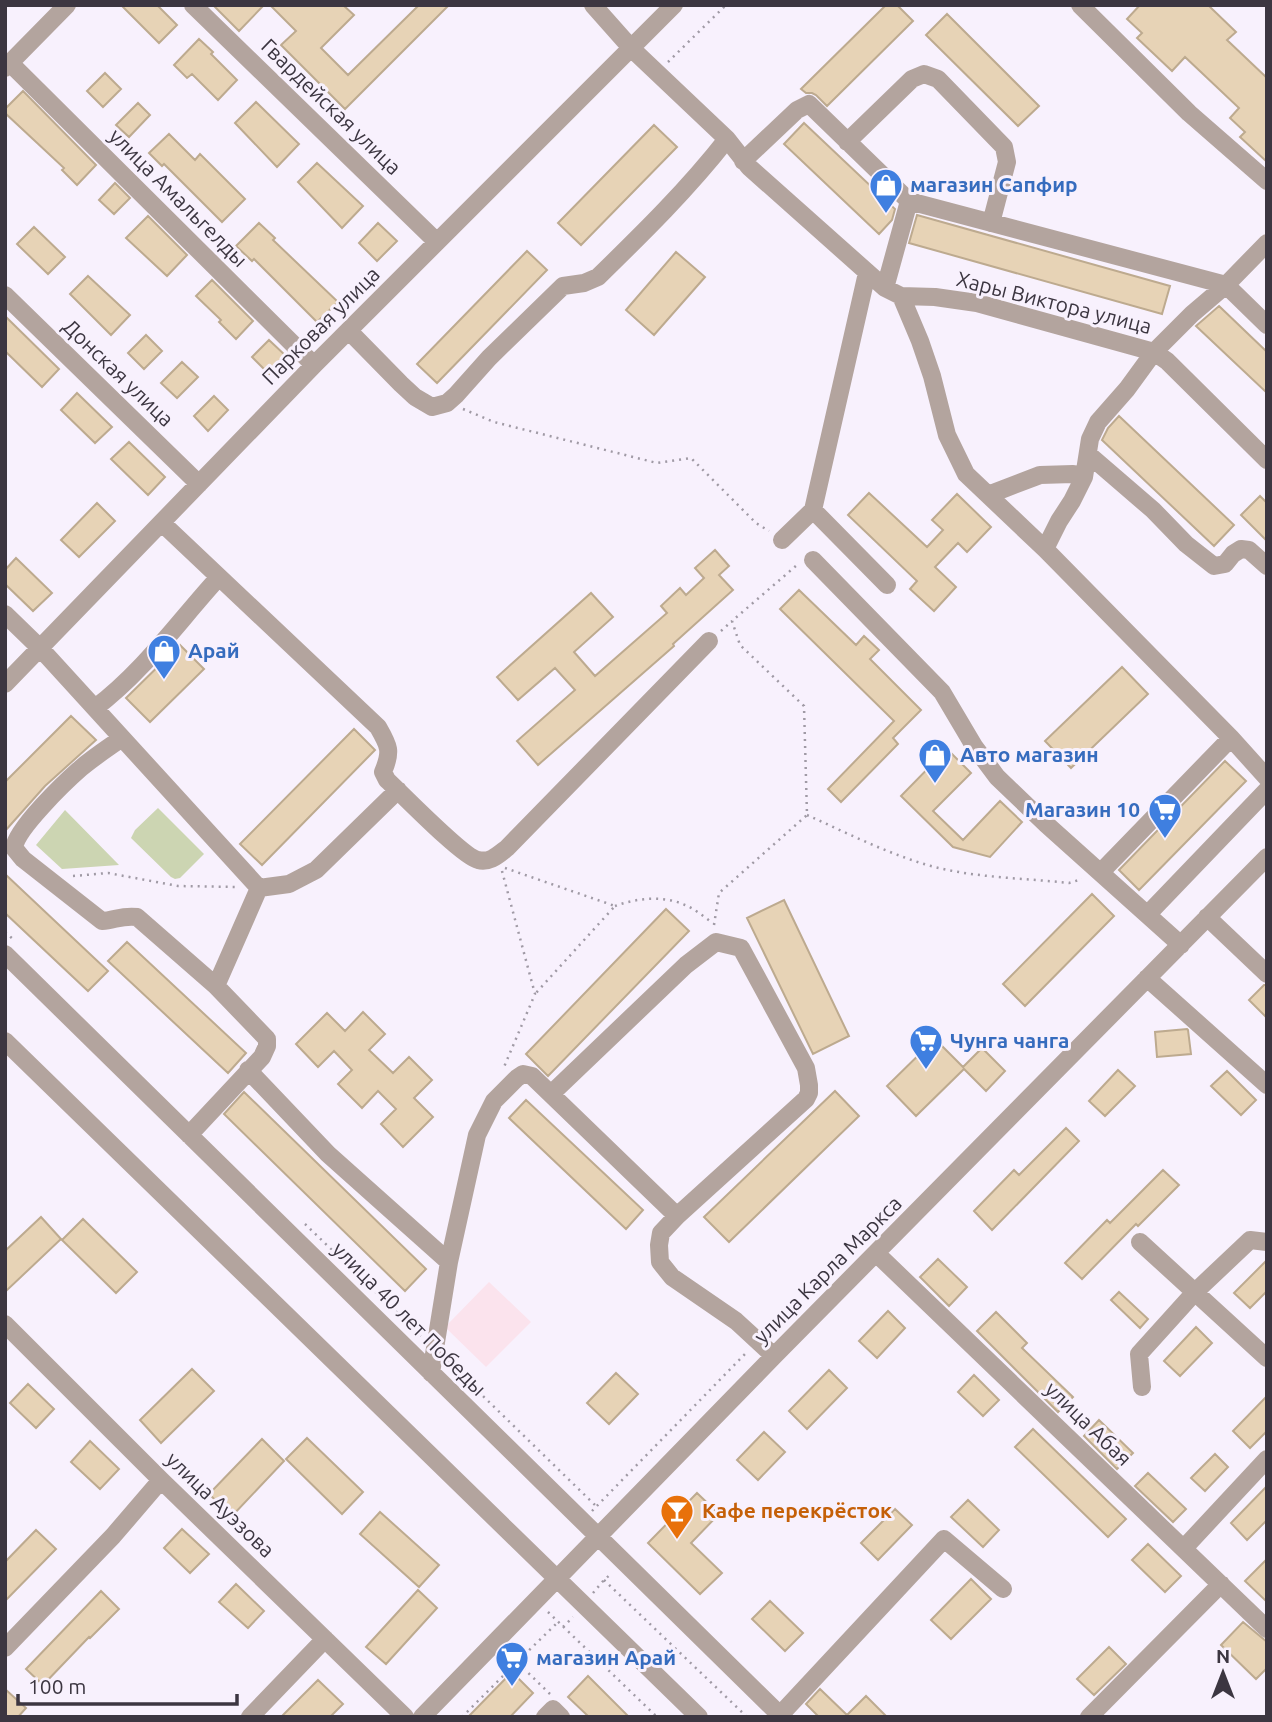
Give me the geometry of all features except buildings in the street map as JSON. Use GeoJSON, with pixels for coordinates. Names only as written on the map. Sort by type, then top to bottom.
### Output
{"type":"FeatureCollection","features":[{"type":"Feature","properties":{"kind":"street"},"geometry":{"type":"LineString","coordinates":[[8,66],[67,5]]}},
{"type":"Feature","properties":{"kind":"street","name":"Гвардейская улица"},"geometry":{"type":"LineString","coordinates":[[193,5],[438,242]]}},
{"type":"Feature","properties":{"kind":"street"},"geometry":{"type":"LineString","coordinates":[[593,5],[632,49],[727,139],[743,161],[867,274],[893,292],[920,341],[947,435],[966,474],[1045,549],[1267,778]]}},
{"type":"Feature","properties":{"kind":"street","name":"Парковая улица"},"geometry":{"type":"LineString","coordinates":[[5,684],[314,365],[674,5]]}},
{"type":"Feature","properties":{"kind":"street"},"geometry":{"type":"LineString","coordinates":[[1080,5],[1189,113],[1267,181]]}},
{"type":"Feature","properties":{"kind":"street","name":"улица Амальгелды"},"geometry":{"type":"LineString","coordinates":[[8,66],[314,365]]}},
{"type":"Feature","properties":{"kind":"street"},"geometry":{"type":"LineString","coordinates":[[847,142],[912,79],[924,74],[938,79],[1004,147],[1007,162],[991,223]]}},
{"type":"Feature","properties":{"kind":"street"},"geometry":{"type":"LineString","coordinates":[[743,161],[797,110],[808,104],[909,201],[1226,285],[1267,325]]}},
{"type":"Feature","properties":{"kind":"street"},"geometry":{"type":"LineString","coordinates":[[349,331],[415,397],[432,407],[447,403],[563,286],[584,283],[598,277],[701,173],[727,139]]}},
{"type":"Feature","properties":{"kind":"street"},"geometry":{"type":"LineString","coordinates":[[893,292],[909,201]]}},
{"type":"Feature","properties":{"kind":"street"},"geometry":{"type":"LineString","coordinates":[[1045,549],[1084,477],[1090,439],[1098,422],[1154,352],[1267,243]]}},
{"type":"Feature","properties":{"kind":"street"},"geometry":{"type":"LineString","coordinates":[[782,540],[813,510],[867,274]]}},
{"type":"Feature","properties":{"kind":"street","name":"Хары Виктора улица"},"geometry":{"type":"LineString","coordinates":[[893,292],[977,303],[1154,352],[1167,361],[1267,460]]}},
{"type":"Feature","properties":{"kind":"street","name":"Донская улица"},"geometry":{"type":"LineString","coordinates":[[5,295],[199,484]]}},
{"type":"Feature","properties":{"kind":"street"},"geometry":{"type":"LineString","coordinates":[[1088,454],[1153,510],[1186,544],[1214,566],[1226,564],[1241,548],[1249,550],[1267,566]]}},
{"type":"Feature","properties":{"kind":"street"},"geometry":{"type":"LineString","coordinates":[[988,495],[1040,475],[1073,474],[1084,477]]}},
{"type":"Feature","properties":{"kind":"street"},"geometry":{"type":"LineString","coordinates":[[813,510],[887,585]]}},
{"type":"Feature","properties":{"kind":"street"},"geometry":{"type":"LineString","coordinates":[[162,523],[378,727],[389,746],[383,772],[387,780],[457,846],[476,860],[491,860],[507,848],[709,641]]}},
{"type":"Feature","properties":{"kind":"street"},"geometry":{"type":"LineString","coordinates":[[805,562],[942,692],[974,746],[997,777],[1181,944]]}},
{"type":"Feature","properties":{"kind":"street"},"geometry":{"type":"LineString","coordinates":[[95,708],[116,692],[158,650],[219,577]]}},
{"type":"Feature","properties":{"kind":"street"},"geometry":{"type":"LineString","coordinates":[[5,614],[40,648],[257,886]]}},
{"type":"Feature","properties":{"kind":"street"},"geometry":{"type":"LineString","coordinates":[[122,738],[82,766],[24,825],[14,848],[23,859],[102,921],[127,915],[137,917],[216,986],[267,1039],[262,1056],[189,1135]]}},
{"type":"Feature","properties":{"kind":"street"},"geometry":{"type":"LineString","coordinates":[[1101,872],[1231,738]]}},
{"type":"Feature","properties":{"kind":"street"},"geometry":{"type":"LineString","coordinates":[[257,886],[289,884],[316,870],[398,790]]}},
{"type":"Feature","properties":{"kind":"street"},"geometry":{"type":"LineString","coordinates":[[1148,914],[1267,790]]}},
{"type":"Feature","properties":{"kind":"street","name":"улица Карла Маркса"},"geometry":{"type":"LineString","coordinates":[[422,1717],[1267,857]]}},
{"type":"Feature","properties":{"kind":"street"},"geometry":{"type":"LineString","coordinates":[[216,986],[257,886]]}},
{"type":"Feature","properties":{"kind":"street"},"geometry":{"type":"LineString","coordinates":[[1207,917],[1267,974]]}},
{"type":"Feature","properties":{"kind":"street"},"geometry":{"type":"LineString","coordinates":[[551,1094],[686,965],[716,942],[741,948],[806,1068],[809,1093],[806,1099],[661,1233],[660,1262],[672,1277],[736,1321],[774,1356]]}},
{"type":"Feature","properties":{"kind":"street","name":"улица 40 лет Победы"},"geometry":{"type":"LineString","coordinates":[[10,947],[189,1135],[781,1716]]}},
{"type":"Feature","properties":{"kind":"street"},"geometry":{"type":"LineString","coordinates":[[1147,978],[1267,1085]]}},
{"type":"Feature","properties":{"kind":"street"},"geometry":{"type":"LineString","coordinates":[[5,1041],[699,1717]]}},
{"type":"Feature","properties":{"kind":"street"},"geometry":{"type":"LineString","coordinates":[[248,1070],[328,1154],[449,1262]]}},
{"type":"Feature","properties":{"kind":"street"},"geometry":{"type":"LineString","coordinates":[[432,1373],[449,1262],[477,1135],[494,1101],[523,1074],[532,1076],[677,1216]]}},
{"type":"Feature","properties":{"kind":"street"},"geometry":{"type":"LineString","coordinates":[[1142,1387],[1139,1354],[1195,1292],[1250,1240],[1267,1242]]}},
{"type":"Feature","properties":{"kind":"street"},"geometry":{"type":"LineString","coordinates":[[1140,1242],[1267,1358]]}},
{"type":"Feature","properties":{"kind":"street","name":"улица Абая"},"geometry":{"type":"LineString","coordinates":[[877,1254],[1267,1629]]}},
{"type":"Feature","properties":{"kind":"street","name":"улица Ауэзова"},"geometry":{"type":"LineString","coordinates":[[5,1324],[405,1717]]}},
{"type":"Feature","properties":{"kind":"street"},"geometry":{"type":"LineString","coordinates":[[1184,1548],[1267,1459]]}},
{"type":"Feature","properties":{"kind":"street"},"geometry":{"type":"LineString","coordinates":[[5,1648],[113,1536],[161,1480]]}},
{"type":"Feature","properties":{"kind":"street"},"geometry":{"type":"LineString","coordinates":[[781,1716],[944,1539],[1003,1589]]}},
{"type":"Feature","properties":{"kind":"street"},"geometry":{"type":"LineString","coordinates":[[1089,1717],[1221,1584]]}},
{"type":"Feature","properties":{"kind":"street"},"geometry":{"type":"LineString","coordinates":[[250,1717],[325,1639]]}},
{"type":"Feature","properties":{"kind":"path"},"geometry":{"type":"LineString","coordinates":[[657,73],[726,5]]}},
{"type":"Feature","properties":{"kind":"path"},"geometry":{"type":"LineString","coordinates":[[447,403],[494,422],[656,463],[691,458],[756,523],[782,540]]}},
{"type":"Feature","properties":{"kind":"path"},"geometry":{"type":"LineString","coordinates":[[805,562],[732,621],[740,645],[804,706],[807,815]]}},
{"type":"Feature","properties":{"kind":"path"},"geometry":{"type":"LineString","coordinates":[[807,815],[892,852],[932,866],[975,874],[1069,883],[1101,872]]}},
{"type":"Feature","properties":{"kind":"path"},"geometry":{"type":"LineString","coordinates":[[716,942],[713,924],[719,892],[807,815]]}},
{"type":"Feature","properties":{"kind":"path"},"geometry":{"type":"LineString","coordinates":[[536,994],[501,867],[615,906]]}},
{"type":"Feature","properties":{"kind":"path"},"geometry":{"type":"LineString","coordinates":[[49,879],[108,873],[178,886],[257,886]]}},
{"type":"Feature","properties":{"kind":"path"},"geometry":{"type":"LineString","coordinates":[[504,1069],[536,994],[615,906],[632,900],[660,898],[685,905],[713,924]]}},
{"type":"Feature","properties":{"kind":"path"},"geometry":{"type":"LineString","coordinates":[[5,932],[10,947]]}},
{"type":"Feature","properties":{"kind":"path"},"geometry":{"type":"LineString","coordinates":[[298,1217],[596,1506]]}},
{"type":"Feature","properties":{"kind":"path"},"geometry":{"type":"LineString","coordinates":[[582,1521],[758,1341]]}},
{"type":"Feature","properties":{"kind":"path"},"geometry":{"type":"LineString","coordinates":[[604,1580],[746,1716]]}},
{"type":"Feature","properties":{"kind":"path"},"geometry":{"type":"LineString","coordinates":[[462,1717],[558,1622],[657,1717]]}},
{"type":"Feature","properties":{"kind":"path"},"geometry":{"type":"LineString","coordinates":[[517,1662],[557,1701],[553,1714]]}},
{"type":"Feature","properties":{"kind":"shaded area"},"geometry":{"type":"Polygon","coordinates":[[[489,1282],[531,1322],[486,1367],[445,1327],[489,1282]]]}},
{"type":"Feature","properties":{"kind":"green space"},"geometry":{"type":"Polygon","coordinates":[[[158,808],[204,854],[180,878],[171,877],[131,838],[135,830],[158,808]]]}},
{"type":"Feature","properties":{"kind":"green space"},"geometry":{"type":"Polygon","coordinates":[[[65,810],[119,865],[62,869],[36,845],[65,810]]]}},
{"type":"Feature","properties":{"kind":"place","name":"магазин Сапфир"},"geometry":{"type":"Point","coordinates":[886,215]}},
{"type":"Feature","properties":{"kind":"place","name":"Арай"},"geometry":{"type":"Point","coordinates":[164,681]}},
{"type":"Feature","properties":{"kind":"place","name":"Авто магазин"},"geometry":{"type":"Point","coordinates":[935,785]}},
{"type":"Feature","properties":{"kind":"place","name":"Магазин 10"},"geometry":{"type":"Point","coordinates":[1165,840]}},
{"type":"Feature","properties":{"kind":"place","name":"Чунга чанга"},"geometry":{"type":"Point","coordinates":[926,1071]}},
{"type":"Feature","properties":{"kind":"place","name":"Кафе перекрёсток"},"geometry":{"type":"Point","coordinates":[677,1541]}},
{"type":"Feature","properties":{"kind":"place","name":"магазин Арай"},"geometry":{"type":"Point","coordinates":[512,1688]}}]}
